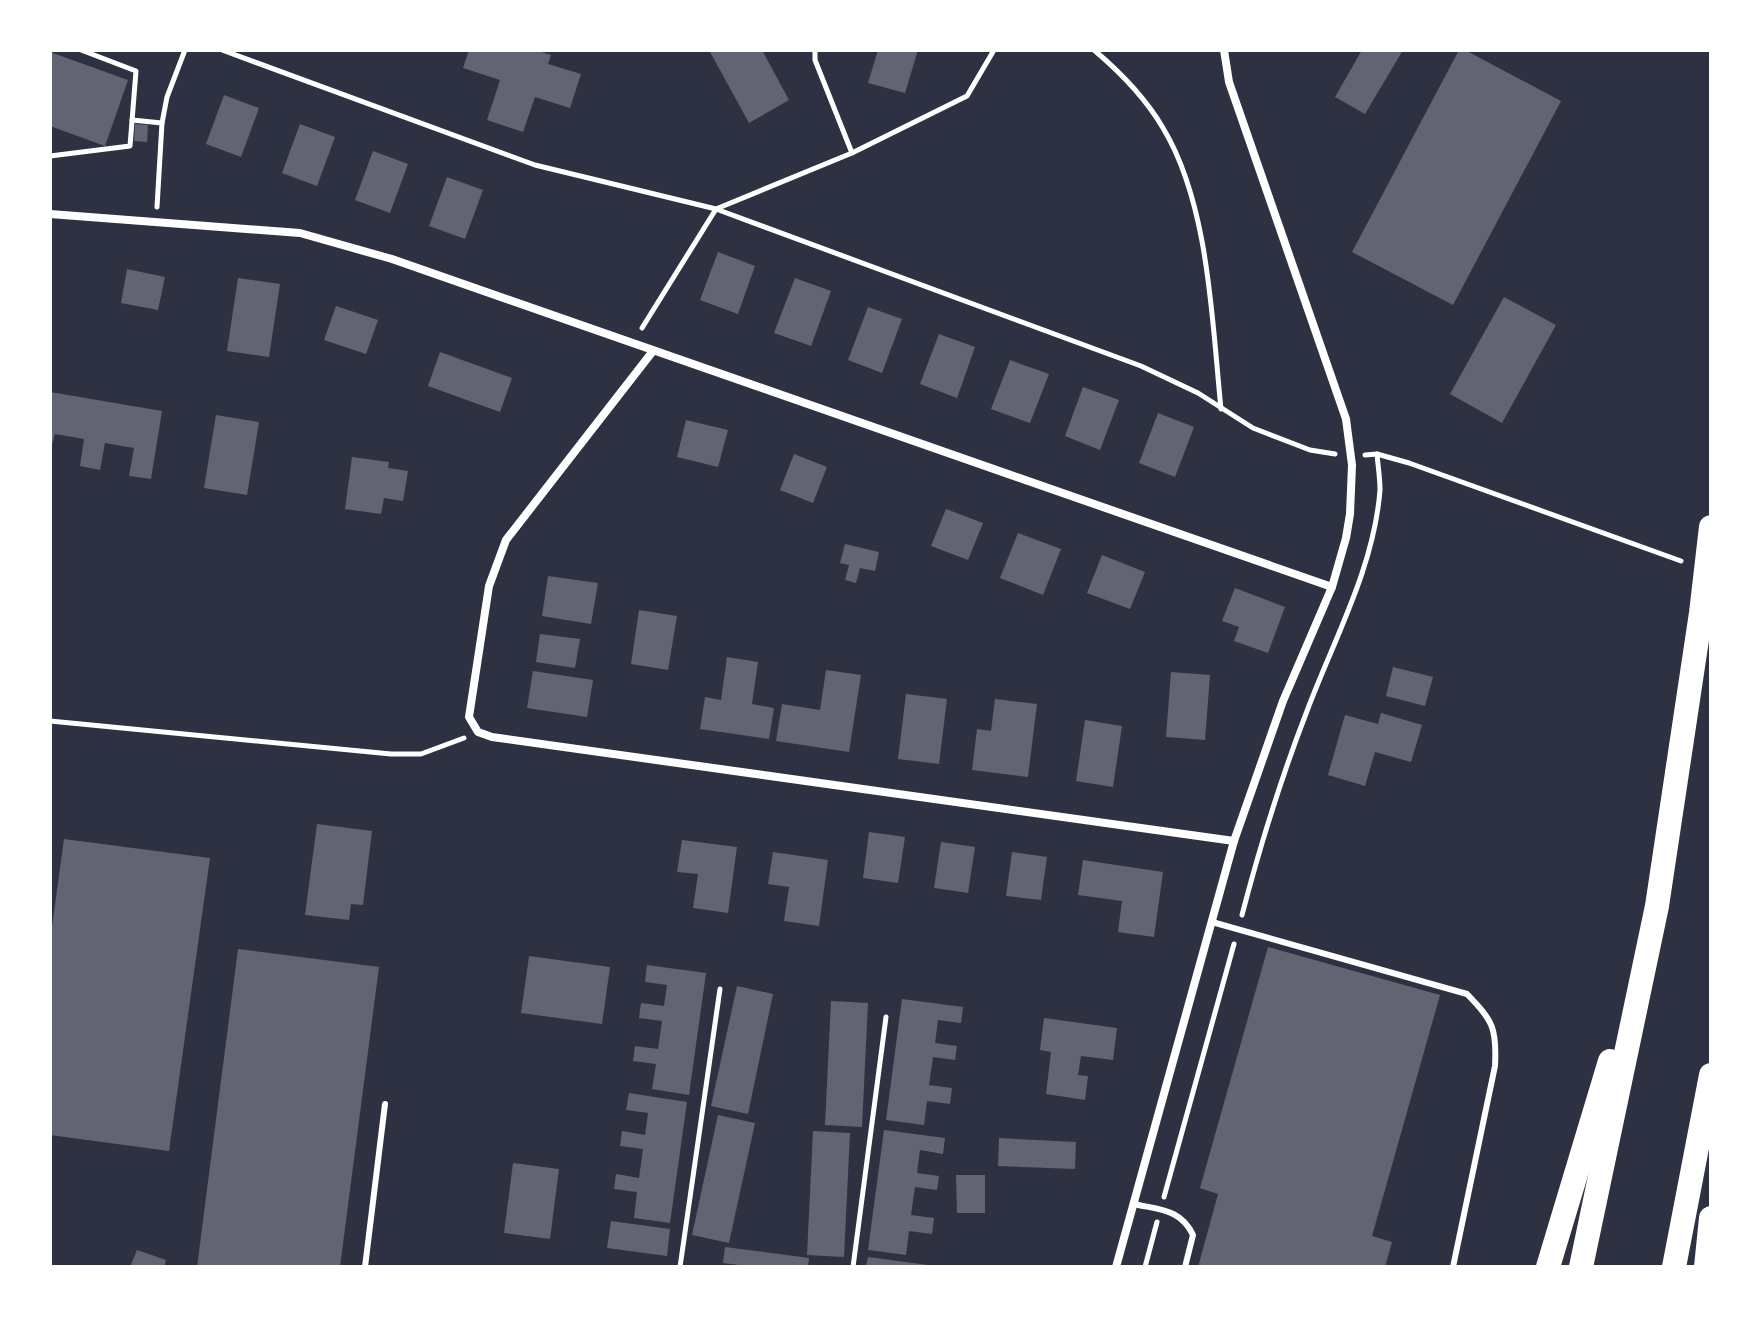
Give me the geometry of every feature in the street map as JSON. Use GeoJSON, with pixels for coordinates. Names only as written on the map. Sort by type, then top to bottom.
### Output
{"type":"FeatureCollection","features":[{"type":"Feature","properties":{"kind":"highway"},"geometry":{"type":"LineString","coordinates":[[1581,1267],[1657,906],[1711,527]]}},
{"type":"Feature","properties":{"kind":"highway"},"geometry":{"type":"LineString","coordinates":[[1548,1267],[1657,906]]}},
{"type":"Feature","properties":{"kind":"highway"},"geometry":{"type":"LineString","coordinates":[[1674,1267],[1711,1075]]}},
{"type":"Feature","properties":{"kind":"highway"},"geometry":{"type":"LineString","coordinates":[[1706,1267],[1711,1218]]}},
{"type":"Feature","properties":{"kind":"street"},"geometry":{"type":"LineString","coordinates":[[1116,1267],[1234,841],[1283,701],[1332,587],[1350,514],[1351,456],[1346,419],[1229,82],[1224,50]]}},
{"type":"Feature","properties":{"kind":"street"},"geometry":{"type":"LineString","coordinates":[[50,214],[300,233],[392,259],[1332,587]]}},
{"type":"Feature","properties":{"kind":"street"},"geometry":{"type":"LineString","coordinates":[[653,351],[506,540],[489,586],[469,717],[478,732],[492,737],[1234,841]]}},
{"type":"Feature","properties":{"kind":"lane"},"geometry":{"type":"LineString","coordinates":[[1212,922],[1467,994],[1487,1015],[1496,1038],[1495,1066],[1453,1267]]}},
{"type":"Feature","properties":{"kind":"lane"},"geometry":{"type":"LineString","coordinates":[[365,1267],[385,1104]]}},
{"type":"Feature","properties":{"kind":"lane"},"geometry":{"type":"LineString","coordinates":[[1134,1204],[1186,1220],[1193,1235],[1185,1267]]}},
{"type":"Feature","properties":{"kind":"path"},"geometry":{"type":"LineString","coordinates":[[50,156],[130,146],[136,71],[83,50]]}},
{"type":"Feature","properties":{"kind":"path"},"geometry":{"type":"LineString","coordinates":[[156,220],[162,123],[167,97],[185,50]]}},
{"type":"Feature","properties":{"kind":"path"},"geometry":{"type":"LineString","coordinates":[[222,50],[535,165],[716,209],[1141,366],[1198,393],[1253,428],[1310,450],[1351,456],[1377,454],[1681,561]]}},
{"type":"Feature","properties":{"kind":"path"},"geometry":{"type":"LineString","coordinates":[[815,50],[815,60],[852,153]]}},
{"type":"Feature","properties":{"kind":"path"},"geometry":{"type":"LineString","coordinates":[[633,343],[716,209],[852,153],[967,96],[994,50]]}},
{"type":"Feature","properties":{"kind":"path"},"geometry":{"type":"LineString","coordinates":[[1094,50],[1128,81],[1147,104],[1164,129],[1180,162],[1193,200],[1201,244],[1221,409]]}},
{"type":"Feature","properties":{"kind":"path"},"geometry":{"type":"LineString","coordinates":[[132,120],[162,123]]}},
{"type":"Feature","properties":{"kind":"path"},"geometry":{"type":"LineString","coordinates":[[1145,1267],[1261,842],[1307,709],[1346,618],[1364,564],[1380,488],[1377,454]]}},
{"type":"Feature","properties":{"kind":"path"},"geometry":{"type":"LineString","coordinates":[[50,721],[391,754],[421,754],[478,732]]}},
{"type":"Feature","properties":{"kind":"path"},"geometry":{"type":"LineString","coordinates":[[680,1267],[720,989]]}},
{"type":"Feature","properties":{"kind":"path"},"geometry":{"type":"LineString","coordinates":[[853,1267],[886,1017]]}},
{"type":"Feature","properties":{"kind":"building"},"geometry":{"type":"Polygon","coordinates":[[[469,50],[535,50],[551,55],[548,64],[581,74],[570,108],[535,97],[523,132],[487,120],[500,80],[463,68],[469,50]]]}},
{"type":"Feature","properties":{"kind":"building"},"geometry":{"type":"Polygon","coordinates":[[[709,50],[762,50],[789,100],[749,123],[709,50]]]}},
{"type":"Feature","properties":{"kind":"building"},"geometry":{"type":"Polygon","coordinates":[[[878,50],[918,50],[905,93],[868,83],[878,50]]]}},
{"type":"Feature","properties":{"kind":"building"},"geometry":{"type":"Polygon","coordinates":[[[1362,50],[1403,50],[1365,114],[1335,97],[1362,50]]]}},
{"type":"Feature","properties":{"kind":"building"},"geometry":{"type":"Polygon","coordinates":[[[1459,50],[1465,50],[1561,101],[1453,305],[1352,252],[1459,50]]]}},
{"type":"Feature","properties":{"kind":"building"},"geometry":{"type":"Polygon","coordinates":[[[50,52],[128,80],[105,146],[50,126],[50,52]]]}},
{"type":"Feature","properties":{"kind":"building"},"geometry":{"type":"Polygon","coordinates":[[[224,95],[259,108],[241,157],[206,144],[224,95]]]}},
{"type":"Feature","properties":{"kind":"building"},"geometry":{"type":"Polygon","coordinates":[[[135,124],[148,125],[147,142],[134,141],[135,124]]]}},
{"type":"Feature","properties":{"kind":"building"},"geometry":{"type":"Polygon","coordinates":[[[300,124],[335,137],[317,186],[282,173],[300,124]]]}},
{"type":"Feature","properties":{"kind":"building"},"geometry":{"type":"Polygon","coordinates":[[[373,151],[408,164],[390,213],[355,200],[373,151]]]}},
{"type":"Feature","properties":{"kind":"building"},"geometry":{"type":"Polygon","coordinates":[[[447,177],[483,190],[465,239],[429,226],[447,177]]]}},
{"type":"Feature","properties":{"kind":"building"},"geometry":{"type":"Polygon","coordinates":[[[718,252],[755,266],[738,314],[700,300],[718,252]]]}},
{"type":"Feature","properties":{"kind":"building"},"geometry":{"type":"Polygon","coordinates":[[[127,269],[165,277],[158,310],[121,303],[127,269]]]}},
{"type":"Feature","properties":{"kind":"building"},"geometry":{"type":"Polygon","coordinates":[[[238,278],[280,284],[269,357],[227,351],[238,278]]]}},
{"type":"Feature","properties":{"kind":"building"},"geometry":{"type":"Polygon","coordinates":[[[795,278],[831,291],[811,346],[774,333],[795,278]]]}},
{"type":"Feature","properties":{"kind":"building"},"geometry":{"type":"Polygon","coordinates":[[[1504,297],[1556,325],[1502,423],[1450,394],[1504,297]]]}},
{"type":"Feature","properties":{"kind":"building"},"geometry":{"type":"Polygon","coordinates":[[[336,306],[378,320],[366,354],[324,340],[336,306]]]}},
{"type":"Feature","properties":{"kind":"building"},"geometry":{"type":"Polygon","coordinates":[[[868,307],[902,319],[882,373],[848,360],[868,307]]]}},
{"type":"Feature","properties":{"kind":"building"},"geometry":{"type":"Polygon","coordinates":[[[939,334],[975,347],[957,398],[920,384],[939,334]]]}},
{"type":"Feature","properties":{"kind":"building"},"geometry":{"type":"Polygon","coordinates":[[[440,352],[512,378],[500,412],[428,386],[440,352]]]}},
{"type":"Feature","properties":{"kind":"building"},"geometry":{"type":"Polygon","coordinates":[[[1010,360],[1049,374],[1030,423],[991,409],[1010,360]]]}},
{"type":"Feature","properties":{"kind":"building"},"geometry":{"type":"Polygon","coordinates":[[[1083,387],[1119,400],[1100,450],[1065,436],[1083,387]]]}},
{"type":"Feature","properties":{"kind":"building"},"geometry":{"type":"Polygon","coordinates":[[[50,392],[162,411],[151,479],[129,476],[134,448],[105,443],[100,470],[80,466],[84,439],[55,434],[50,452],[50,392]]]}},
{"type":"Feature","properties":{"kind":"building"},"geometry":{"type":"Polygon","coordinates":[[[1158,413],[1194,427],[1175,477],[1139,463],[1158,413]]]}},
{"type":"Feature","properties":{"kind":"building"},"geometry":{"type":"Polygon","coordinates":[[[216,415],[259,422],[247,495],[204,488],[216,415]]]}},
{"type":"Feature","properties":{"kind":"building"},"geometry":{"type":"Polygon","coordinates":[[[686,420],[728,430],[718,467],[677,457],[686,420]]]}},
{"type":"Feature","properties":{"kind":"building"},"geometry":{"type":"Polygon","coordinates":[[[794,454],[827,467],[813,503],[780,490],[794,454]]]}},
{"type":"Feature","properties":{"kind":"building"},"geometry":{"type":"Polygon","coordinates":[[[352,457],[389,462],[388,468],[408,471],[403,501],[384,498],[381,514],[345,509],[352,457]]]}},
{"type":"Feature","properties":{"kind":"building"},"geometry":{"type":"Polygon","coordinates":[[[946,509],[983,523],[968,560],[931,546],[946,509]]]}},
{"type":"Feature","properties":{"kind":"building"},"geometry":{"type":"Polygon","coordinates":[[[1018,533],[1061,549],[1043,595],[1000,578],[1018,533]]]}},
{"type":"Feature","properties":{"kind":"building"},"geometry":{"type":"Polygon","coordinates":[[[845,544],[879,552],[875,571],[860,568],[856,583],[845,580],[849,565],[840,563],[845,544]]]}},
{"type":"Feature","properties":{"kind":"building"},"geometry":{"type":"Polygon","coordinates":[[[1102,555],[1145,572],[1130,609],[1087,593],[1102,555]]]}},
{"type":"Feature","properties":{"kind":"building"},"geometry":{"type":"Polygon","coordinates":[[[548,576],[598,583],[591,624],[542,616],[548,576]]]}},
{"type":"Feature","properties":{"kind":"building"},"geometry":{"type":"Polygon","coordinates":[[[1235,588],[1285,607],[1268,653],[1234,641],[1239,627],[1222,621],[1235,588]]]}},
{"type":"Feature","properties":{"kind":"building"},"geometry":{"type":"Polygon","coordinates":[[[639,610],[677,616],[668,670],[631,664],[639,610]]]}},
{"type":"Feature","properties":{"kind":"building"},"geometry":{"type":"Polygon","coordinates":[[[540,634],[580,639],[575,668],[536,662],[540,634]]]}},
{"type":"Feature","properties":{"kind":"building"},"geometry":{"type":"Polygon","coordinates":[[[727,657],[758,662],[752,704],[774,708],[769,739],[700,729],[705,697],[721,700],[727,657]]]}},
{"type":"Feature","properties":{"kind":"building"},"geometry":{"type":"Polygon","coordinates":[[[1393,667],[1433,677],[1425,706],[1386,696],[1393,667]]]}},
{"type":"Feature","properties":{"kind":"building"},"geometry":{"type":"Polygon","coordinates":[[[826,670],[861,675],[849,752],[776,741],[782,704],[820,710],[826,670]]]}},
{"type":"Feature","properties":{"kind":"building"},"geometry":{"type":"Polygon","coordinates":[[[533,671],[593,680],[587,717],[527,708],[533,671]]]}},
{"type":"Feature","properties":{"kind":"building"},"geometry":{"type":"Polygon","coordinates":[[[1171,672],[1210,675],[1205,740],[1166,737],[1171,672]]]}},
{"type":"Feature","properties":{"kind":"building"},"geometry":{"type":"Polygon","coordinates":[[[906,694],[947,699],[939,764],[898,759],[906,694]]]}},
{"type":"Feature","properties":{"kind":"building"},"geometry":{"type":"Polygon","coordinates":[[[995,699],[1037,704],[1028,777],[972,770],[977,729],[991,731],[995,699]]]}},
{"type":"Feature","properties":{"kind":"building"},"geometry":{"type":"Polygon","coordinates":[[[1381,713],[1422,725],[1411,762],[1375,752],[1365,786],[1328,775],[1345,715],[1378,724],[1381,713]]]}},
{"type":"Feature","properties":{"kind":"building"},"geometry":{"type":"Polygon","coordinates":[[[1085,720],[1122,726],[1113,787],[1076,781],[1085,720]]]}},
{"type":"Feature","properties":{"kind":"building"},"geometry":{"type":"Polygon","coordinates":[[[317,824],[372,831],[363,905],[351,904],[349,920],[305,915],[317,824]]]}},
{"type":"Feature","properties":{"kind":"building"},"geometry":{"type":"Polygon","coordinates":[[[869,832],[905,837],[898,883],[863,878],[869,832]]]}},
{"type":"Feature","properties":{"kind":"building"},"geometry":{"type":"Polygon","coordinates":[[[64,839],[210,858],[169,1151],[50,1135],[50,941],[64,839]]]}},
{"type":"Feature","properties":{"kind":"building"},"geometry":{"type":"Polygon","coordinates":[[[682,840],[737,847],[728,913],[693,908],[698,874],[677,872],[682,840]]]}},
{"type":"Feature","properties":{"kind":"building"},"geometry":{"type":"Polygon","coordinates":[[[941,842],[975,847],[968,893],[934,888],[941,842]]]}},
{"type":"Feature","properties":{"kind":"building"},"geometry":{"type":"Polygon","coordinates":[[[773,852],[828,860],[819,926],[784,921],[789,887],[768,884],[773,852]]]}},
{"type":"Feature","properties":{"kind":"building"},"geometry":{"type":"Polygon","coordinates":[[[1012,852],[1047,857],[1041,900],[1006,896],[1012,852]]]}},
{"type":"Feature","properties":{"kind":"building"},"geometry":{"type":"Polygon","coordinates":[[[1083,860],[1163,872],[1154,937],[1118,932],[1122,901],[1078,895],[1083,860]]]}},
{"type":"Feature","properties":{"kind":"building"},"geometry":{"type":"Polygon","coordinates":[[[1268,947],[1440,995],[1372,1236],[1392,1242],[1385,1267],[1198,1267],[1218,1194],[1200,1188],[1268,947]]]}},
{"type":"Feature","properties":{"kind":"building"},"geometry":{"type":"Polygon","coordinates":[[[238,949],[379,967],[340,1267],[197,1267],[238,949]]]}},
{"type":"Feature","properties":{"kind":"building"},"geometry":{"type":"Polygon","coordinates":[[[529,956],[610,967],[602,1024],[521,1013],[529,956]]]}},
{"type":"Feature","properties":{"kind":"building"},"geometry":{"type":"Polygon","coordinates":[[[647,965],[706,973],[689,1095],[652,1089],[656,1064],[633,1061],[635,1046],[658,1049],[662,1021],[639,1018],[641,1003],[664,1006],[667,985],[645,982],[647,965]]]}},
{"type":"Feature","properties":{"kind":"building"},"geometry":{"type":"Polygon","coordinates":[[[737,986],[773,994],[748,1114],[711,1106],[737,986]]]}},
{"type":"Feature","properties":{"kind":"building"},"geometry":{"type":"Polygon","coordinates":[[[902,999],[963,1007],[961,1023],[938,1020],[935,1043],[957,1046],[955,1060],[933,1057],[929,1085],[952,1088],[950,1104],[927,1101],[924,1125],[886,1120],[902,999]]]}},
{"type":"Feature","properties":{"kind":"building"},"geometry":{"type":"Polygon","coordinates":[[[831,1001],[868,1003],[862,1127],[825,1125],[831,1001]]]}},
{"type":"Feature","properties":{"kind":"building"},"geometry":{"type":"Polygon","coordinates":[[[1044,1018],[1117,1028],[1113,1060],[1081,1056],[1078,1075],[1088,1076],[1085,1100],[1046,1094],[1051,1052],[1040,1050],[1044,1018]]]}},
{"type":"Feature","properties":{"kind":"building"},"geometry":{"type":"Polygon","coordinates":[[[629,1093],[687,1102],[670,1223],[634,1218],[637,1192],[614,1189],[616,1174],[639,1178],[643,1149],[620,1146],[622,1131],[645,1135],[648,1113],[626,1110],[629,1093]]]}},
{"type":"Feature","properties":{"kind":"building"},"geometry":{"type":"Polygon","coordinates":[[[718,1115],[755,1123],[729,1243],[692,1235],[718,1115]]]}},
{"type":"Feature","properties":{"kind":"building"},"geometry":{"type":"Polygon","coordinates":[[[884,1130],[945,1138],[943,1154],[920,1150],[917,1173],[939,1176],[937,1190],[915,1187],[911,1215],[934,1218],[932,1234],[909,1231],[906,1255],[868,1250],[884,1130]]]}},
{"type":"Feature","properties":{"kind":"building"},"geometry":{"type":"Polygon","coordinates":[[[813,1131],[850,1133],[844,1257],[807,1255],[813,1131]]]}},
{"type":"Feature","properties":{"kind":"building"},"geometry":{"type":"Polygon","coordinates":[[[999,1138],[1076,1142],[1075,1169],[998,1166],[999,1138]]]}},
{"type":"Feature","properties":{"kind":"building"},"geometry":{"type":"Polygon","coordinates":[[[513,1163],[559,1169],[550,1239],[504,1233],[513,1163]]]}},
{"type":"Feature","properties":{"kind":"building"},"geometry":{"type":"Polygon","coordinates":[[[956,1175],[985,1175],[985,1213],[957,1213],[956,1175]]]}},
{"type":"Feature","properties":{"kind":"building"},"geometry":{"type":"Polygon","coordinates":[[[611,1221],[670,1229],[667,1256],[607,1248],[611,1221]]]}},
{"type":"Feature","properties":{"kind":"building"},"geometry":{"type":"Polygon","coordinates":[[[725,1247],[809,1258],[808,1267],[755,1267],[723,1263],[725,1247]]]}},
{"type":"Feature","properties":{"kind":"building"},"geometry":{"type":"Polygon","coordinates":[[[137,1250],[166,1260],[164,1267],[130,1267],[137,1250]]]}},
{"type":"Feature","properties":{"kind":"building"},"geometry":{"type":"Polygon","coordinates":[[[868,1257],[928,1265],[928,1267],[866,1267],[868,1257]]]}}]}
